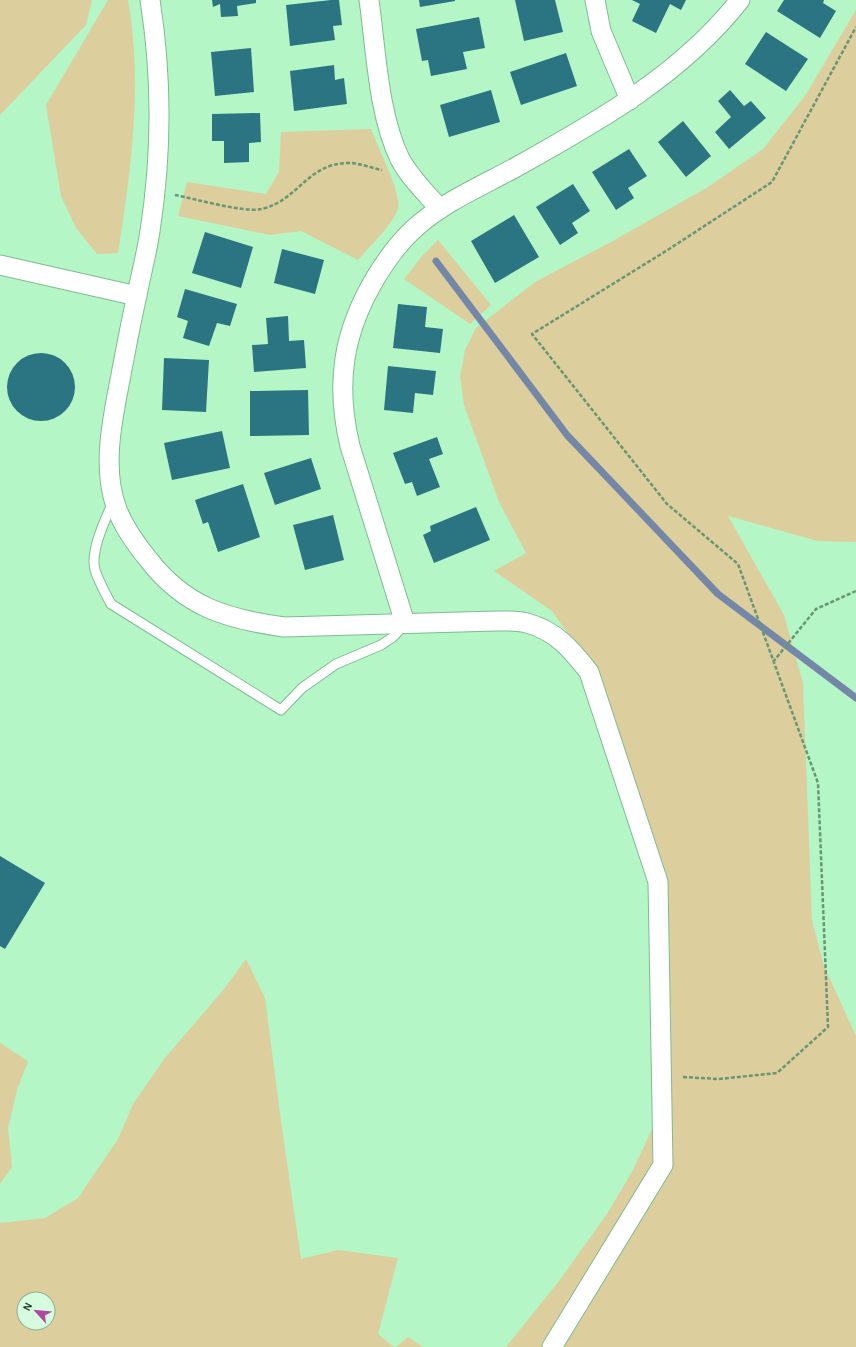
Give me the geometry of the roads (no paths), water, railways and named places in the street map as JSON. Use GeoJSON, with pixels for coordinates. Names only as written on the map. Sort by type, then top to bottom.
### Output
{"type":"FeatureCollection","features":[{"type":"Feature","properties":{"kind":"street"},"geometry":{"type":"LineString","coordinates":[[150,0],[157,59],[160,116],[155,191],[150,232],[116,402],[111,444],[110,479],[116,507],[128,533],[155,569],[183,595],[213,612],[249,622],[284,626],[496,621],[526,622],[550,632],[570,647],[589,672],[658,882],[664,1165],[552,1347]]}},
{"type":"Feature","properties":{"kind":"street"},"geometry":{"type":"LineString","coordinates":[[369,0],[383,103],[390,134],[400,159],[413,179],[440,209]]}},
{"type":"Feature","properties":{"kind":"street"},"geometry":{"type":"LineString","coordinates":[[595,0],[601,32],[630,100]]}},
{"type":"Feature","properties":{"kind":"street"},"geometry":{"type":"LineString","coordinates":[[405,623],[345,426],[343,387],[345,356],[353,323],[367,293],[387,259],[416,227],[440,209],[542,153],[630,100],[686,58],[722,22],[740,0]]}},
{"type":"Feature","properties":{"kind":"street"},"geometry":{"type":"LineString","coordinates":[[0,265],[136,296]]}},
{"type":"Feature","properties":{"kind":"lane"},"geometry":{"type":"LineString","coordinates":[[115,499],[104,524],[96,549],[95,569],[102,588],[111,604],[281,710],[302,688],[336,664],[381,645],[393,637],[405,623]]}},
{"type":"Feature","properties":{"kind":"waterway"},"geometry":{"type":"LineString","coordinates":[[436,261],[567,435],[718,594],[856,698]]}}]}
